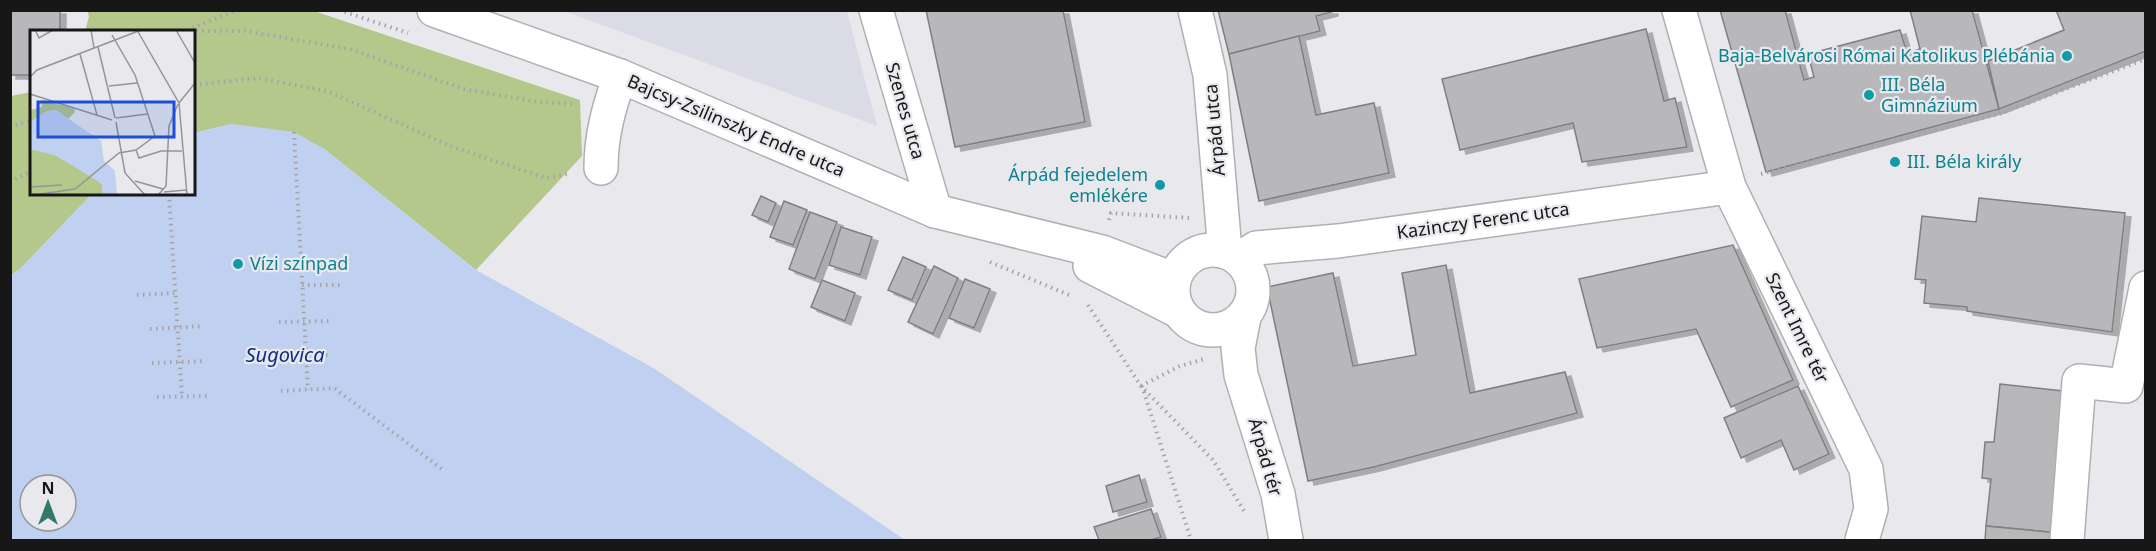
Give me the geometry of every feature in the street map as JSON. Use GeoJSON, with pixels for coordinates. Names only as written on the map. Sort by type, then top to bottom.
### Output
{"type":"FeatureCollection","features":[{"type":"Feature","properties":{"kind":"street","name":"Bajcsy-Zsilinszky Endre utca"},"geometry":{"type":"LineString","coordinates":[[434,10],[620,76],[935,211],[1102,252],[1173,279]]}},
{"type":"Feature","properties":{"kind":"street","name":"Szenes utca"},"geometry":{"type":"LineString","coordinates":[[876,10],[935,211]]}},
{"type":"Feature","properties":{"kind":"street","name":"Árpád utca"},"geometry":{"type":"LineString","coordinates":[[1195,10],[1210,75],[1232,255]]}},
{"type":"Feature","properties":{"kind":"street","name":"Szent Imre tér"},"geometry":{"type":"LineString","coordinates":[[1679,10],[1727,179],[1866,469],[1871,509],[1862,540]]}},
{"type":"Feature","properties":{"kind":"street"},"geometry":{"type":"LineString","coordinates":[[602,168],[605,124],[620,76]]}},
{"type":"Feature","properties":{"kind":"street","name":"Kazinczy Ferenc utca"},"geometry":{"type":"LineString","coordinates":[[1232,255],[1256,248],[1338,241],[1727,179]]}},
{"type":"Feature","properties":{"kind":"street","name":"Bajcsy-Zsilinszky Endre utca"},"geometry":{"type":"LineString","coordinates":[[1040,236],[1096,270],[1178,311]]}},
{"type":"Feature","properties":{"kind":"street"},"geometry":{"type":"LineString","coordinates":[[1178,311],[1173,301],[1173,279],[1181,265],[1193,254],[1209,250],[1232,255]]}},
{"type":"Feature","properties":{"kind":"street","name":"Árpád tér"},"geometry":{"type":"LineString","coordinates":[[1232,255],[1249,272],[1254,288],[1252,303],[1244,317],[1238,348],[1241,375],[1278,494],[1286,540]]}},
{"type":"Feature","properties":{"kind":"street"},"geometry":{"type":"LineString","coordinates":[[2067,540],[2079,381],[2126,386],[2145,288]]}},
{"type":"Feature","properties":{"kind":"street","name":"Árpád tér"},"geometry":{"type":"LineString","coordinates":[[1178,311],[1196,328],[1208,331],[1241,375]]}},
{"type":"Feature","properties":{"kind":"street"},"geometry":{"type":"LineString","coordinates":[[1208,331],[1227,328],[1244,317]]}},
{"type":"Feature","properties":{"kind":"path"},"geometry":{"type":"LineString","coordinates":[[186,30],[237,10]]}},
{"type":"Feature","properties":{"kind":"path"},"geometry":{"type":"LineString","coordinates":[[195,31],[245,31],[350,50],[464,89],[538,102]]}},
{"type":"Feature","properties":{"kind":"path"},"geometry":{"type":"LineString","coordinates":[[1727,179],[1767,174],[1999,114],[2145,59]]}},
{"type":"Feature","properties":{"kind":"path"},"geometry":{"type":"LineString","coordinates":[[195,85],[257,78],[327,92],[453,147],[547,178],[602,168]]}},
{"type":"Feature","properties":{"kind":"path"},"geometry":{"type":"LineString","coordinates":[[10,127],[30,121]]}},
{"type":"Feature","properties":{"kind":"path"},"geometry":{"type":"LineString","coordinates":[[294,132],[308,390]]}},
{"type":"Feature","properties":{"kind":"path"},"geometry":{"type":"LineString","coordinates":[[10,182],[30,171]]}},
{"type":"Feature","properties":{"kind":"path"},"geometry":{"type":"LineString","coordinates":[[168,195],[182,397]]}},
{"type":"Feature","properties":{"kind":"path"},"geometry":{"type":"LineString","coordinates":[[302,285],[344,285]]}},
{"type":"Feature","properties":{"kind":"path"},"geometry":{"type":"LineString","coordinates":[[137,295],[175,293]]}},
{"type":"Feature","properties":{"kind":"path"},"geometry":{"type":"LineString","coordinates":[[1087,302],[1141,386],[1214,460],[1244,509],[1246,519]]}},
{"type":"Feature","properties":{"kind":"path"},"geometry":{"type":"LineString","coordinates":[[279,322],[331,321]]}},
{"type":"Feature","properties":{"kind":"path"},"geometry":{"type":"LineString","coordinates":[[150,330],[203,326]]}},
{"type":"Feature","properties":{"kind":"path"},"geometry":{"type":"LineString","coordinates":[[284,356],[332,355]]}},
{"type":"Feature","properties":{"kind":"path"},"geometry":{"type":"LineString","coordinates":[[152,363],[206,361]]}},
{"type":"Feature","properties":{"kind":"path"},"geometry":{"type":"LineString","coordinates":[[1141,386],[1191,540]]}},
{"type":"Feature","properties":{"kind":"path"},"geometry":{"type":"LineString","coordinates":[[281,391],[334,388],[442,469]]}},
{"type":"Feature","properties":{"kind":"path"},"geometry":{"type":"LineString","coordinates":[[157,397],[207,396]]}},
{"type":"Feature","properties":{"kind":"shaded area"},"geometry":{"type":"Polygon","coordinates":[[[564,11],[847,11],[877,126],[795,96],[564,11]]]}},
{"type":"Feature","properties":{"kind":"green space"},"geometry":{"type":"Polygon","coordinates":[[[87,11],[314,11],[580,100],[582,156],[476,270],[323,148],[232,124],[195,133],[195,30],[86,30],[89,16],[87,11]]]}},
{"type":"Feature","properties":{"kind":"green space"},"geometry":{"type":"Polygon","coordinates":[[[30,92],[30,195],[91,195],[20,269],[11,275],[11,96],[30,92]]]}},
{"type":"Feature","properties":{"kind":"water","name":"Sugovica"},"geometry":{"type":"Polygon","coordinates":[[[232,124],[294,132],[323,148],[476,270],[655,369],[905,540],[11,540],[11,275],[20,269],[91,195],[195,195],[195,133],[232,124]]]}},
{"type":"Feature","properties":{"kind":"building"},"geometry":{"type":"Polygon","coordinates":[[[10,10],[60,10],[60,30],[30,30],[30,75],[10,75],[10,10]]]}},
{"type":"Feature","properties":{"kind":"building"},"geometry":{"type":"Polygon","coordinates":[[[926,10],[1063,10],[1085,122],[955,147],[926,10]]]}},
{"type":"Feature","properties":{"kind":"building"},"geometry":{"type":"Polygon","coordinates":[[[1218,10],[1332,10],[1332,12],[1316,16],[1320,31],[1229,54],[1218,10]]]}},
{"type":"Feature","properties":{"kind":"building","name":"III. Béla Gimnázium"},"geometry":{"type":"Polygon","coordinates":[[[1720,10],[1785,10],[1804,80],[1814,77],[1808,54],[1900,30],[1907,53],[1920,49],[1910,10],[1972,10],[1999,109],[1766,172],[1720,10]]]}},
{"type":"Feature","properties":{"kind":"building","name":"Baja-Belvárosi Római Katolikus Plébánia"},"geometry":{"type":"Polygon","coordinates":[[[2056,10],[2146,10],[2146,51],[1999,109],[1988,61],[2064,30],[2056,10]]]}},
{"type":"Feature","properties":{"kind":"building"},"geometry":{"type":"Polygon","coordinates":[[[1646,29],[1664,101],[1675,98],[1687,147],[1582,162],[1573,123],[1460,150],[1442,79],[1646,29]]]}},
{"type":"Feature","properties":{"kind":"building"},"geometry":{"type":"Polygon","coordinates":[[[1299,36],[1316,115],[1374,103],[1389,173],[1259,201],[1229,54],[1299,36]]]}},
{"type":"Feature","properties":{"kind":"building"},"geometry":{"type":"Polygon","coordinates":[[[761,196],[776,203],[768,222],[752,215],[761,196]]]}},
{"type":"Feature","properties":{"kind":"building"},"geometry":{"type":"Polygon","coordinates":[[[1979,198],[2125,213],[2112,332],[1967,311],[1967,307],[1924,303],[1926,280],[1915,279],[1922,216],[1976,222],[1979,198]]]}},
{"type":"Feature","properties":{"kind":"building"},"geometry":{"type":"Polygon","coordinates":[[[784,201],[807,210],[793,245],[770,237],[784,201]]]}},
{"type":"Feature","properties":{"kind":"building"},"geometry":{"type":"Polygon","coordinates":[[[810,212],[837,222],[815,279],[789,269],[810,212]]]}},
{"type":"Feature","properties":{"kind":"building"},"geometry":{"type":"Polygon","coordinates":[[[841,227],[872,237],[860,275],[829,265],[841,227]]]}},
{"type":"Feature","properties":{"kind":"building"},"geometry":{"type":"Polygon","coordinates":[[[1733,245],[1793,380],[1731,407],[1696,329],[1597,348],[1579,279],[1733,245]]]}},
{"type":"Feature","properties":{"kind":"building"},"geometry":{"type":"Polygon","coordinates":[[[903,257],[926,267],[912,300],[888,290],[903,257]]]}},
{"type":"Feature","properties":{"kind":"building"},"geometry":{"type":"Polygon","coordinates":[[[1446,265],[1470,393],[1565,372],[1577,413],[1374,467],[1308,481],[1267,287],[1333,273],[1353,366],[1416,355],[1402,273],[1446,265]]]}},
{"type":"Feature","properties":{"kind":"building"},"geometry":{"type":"Polygon","coordinates":[[[934,266],[958,278],[933,334],[908,322],[934,266]]]}},
{"type":"Feature","properties":{"kind":"building"},"geometry":{"type":"Polygon","coordinates":[[[965,279],[990,289],[974,328],[949,318],[965,279]]]}},
{"type":"Feature","properties":{"kind":"building"},"geometry":{"type":"Polygon","coordinates":[[[822,280],[855,293],[845,321],[811,307],[822,280]]]}},
{"type":"Feature","properties":{"kind":"building"},"geometry":{"type":"Polygon","coordinates":[[[2000,384],[2063,391],[2059,533],[1986,526],[1991,479],[1982,478],[1985,442],[1994,442],[2000,384]]]}},
{"type":"Feature","properties":{"kind":"building"},"geometry":{"type":"Polygon","coordinates":[[[1798,386],[1829,454],[1794,470],[1781,440],[1741,458],[1724,418],[1798,386]]]}},
{"type":"Feature","properties":{"kind":"building"},"geometry":{"type":"Polygon","coordinates":[[[1139,475],[1147,502],[1113,512],[1106,486],[1139,475]]]}},
{"type":"Feature","properties":{"kind":"building"},"geometry":{"type":"Polygon","coordinates":[[[1151,509],[1161,537],[1151,540],[1099,540],[1094,527],[1151,509]]]}},
{"type":"Feature","properties":{"kind":"building"},"geometry":{"type":"Polygon","coordinates":[[[1986,526],[2059,533],[2058,540],[1985,540],[1986,526]]]}},
{"type":"Feature","properties":{"kind":"place","name":"Baja-Belvárosi Római Katolikus Plébánia"},"geometry":{"type":"Point","coordinates":[2067,56]}},
{"type":"Feature","properties":{"kind":"place","name":"III. Béla Gimnázium"},"geometry":{"type":"Point","coordinates":[1869,95]}},
{"type":"Feature","properties":{"kind":"place","name":"III. Béla király"},"geometry":{"type":"Point","coordinates":[1895,162]}},
{"type":"Feature","properties":{"kind":"place","name":"Árpád fejedelem emlékére"},"geometry":{"type":"Point","coordinates":[1160,185]}},
{"type":"Feature","properties":{"kind":"place","name":"Vízi színpad"},"geometry":{"type":"Point","coordinates":[238,264]}}]}
